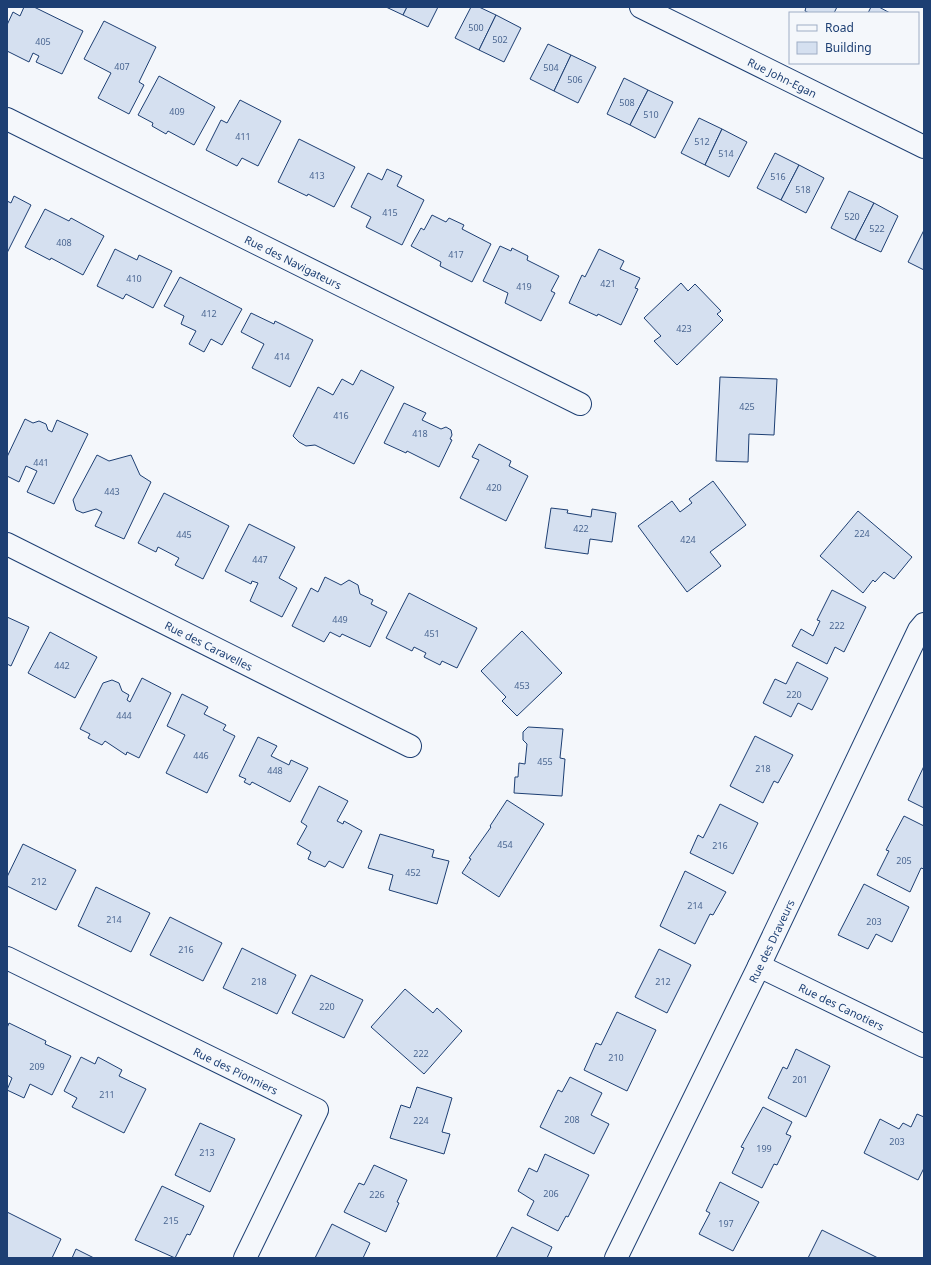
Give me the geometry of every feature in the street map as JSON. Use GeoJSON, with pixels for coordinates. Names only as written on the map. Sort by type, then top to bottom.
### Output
{"type":"FeatureCollection","features":[{"type":"Feature","properties":{"kind":"street","name":"Rue John-Egan"},"geometry":{"type":"LineString","coordinates":[[641,7],[924,147]]}},
{"type":"Feature","properties":{"kind":"street","name":"Rue des Navigateurs"},"geometry":{"type":"LineString","coordinates":[[7,119],[580,404]]}},
{"type":"Feature","properties":{"kind":"street","name":"Rue des Caravelles"},"geometry":{"type":"LineString","coordinates":[[7,544],[410,746]]}},
{"type":"Feature","properties":{"kind":"street","name":"Rue des Draveurs"},"geometry":{"type":"LineString","coordinates":[[616,1258],[759,966],[919,630],[924,624]]}},
{"type":"Feature","properties":{"kind":"street","name":"Rue des Pionniers"},"geometry":{"type":"LineString","coordinates":[[7,958],[317,1110],[245,1258]]}},
{"type":"Feature","properties":{"kind":"street","name":"Rue des Canotiers"},"geometry":{"type":"LineString","coordinates":[[759,966],[924,1046]]}},
{"type":"Feature","properties":{"kind":"building"},"geometry":{"type":"Polygon","coordinates":[[[24,7],[34,7],[83,31],[62,74],[36,62],[39,56],[33,53],[29,62],[7,51],[7,25],[13,12],[20,16],[24,7]]]}},
{"type":"Feature","properties":{"kind":"building"},"geometry":{"type":"Polygon","coordinates":[[[386,7],[407,7],[403,15],[386,7]]]}},
{"type":"Feature","properties":{"kind":"building"},"geometry":{"type":"Polygon","coordinates":[[[407,7],[438,7],[428,27],[403,15],[407,7]]]}},
{"type":"Feature","properties":{"kind":"building"},"geometry":{"type":"Polygon","coordinates":[[[471,7],[479,7],[496,15],[479,50],[455,38],[471,7]]]}},
{"type":"Feature","properties":{"kind":"building"},"geometry":{"type":"Polygon","coordinates":[[[806,7],[837,7],[834,12],[805,11],[806,7]]]}},
{"type":"Feature","properties":{"kind":"building"},"geometry":{"type":"Polygon","coordinates":[[[871,7],[879,7],[888,12],[868,12],[871,7]]]}},
{"type":"Feature","properties":{"kind":"building"},"geometry":{"type":"Polygon","coordinates":[[[496,15],[521,28],[504,62],[479,50],[496,15]]]}},
{"type":"Feature","properties":{"kind":"building"},"geometry":{"type":"Polygon","coordinates":[[[104,21],[156,47],[139,82],[144,85],[129,114],[98,98],[111,73],[84,59],[104,21]]]}},
{"type":"Feature","properties":{"kind":"building"},"geometry":{"type":"Polygon","coordinates":[[[548,44],[571,55],[554,91],[530,79],[548,44]]]}},
{"type":"Feature","properties":{"kind":"building"},"geometry":{"type":"Polygon","coordinates":[[[571,55],[596,67],[578,103],[554,91],[571,55]]]}},
{"type":"Feature","properties":{"kind":"building"},"geometry":{"type":"Polygon","coordinates":[[[159,76],[215,107],[194,145],[168,131],[166,134],[152,126],[153,123],[138,115],[159,76]]]}},
{"type":"Feature","properties":{"kind":"building"},"geometry":{"type":"Polygon","coordinates":[[[624,78],[648,90],[630,125],[607,114],[624,78]]]}},
{"type":"Feature","properties":{"kind":"building"},"geometry":{"type":"Polygon","coordinates":[[[648,90],[673,102],[655,138],[630,125],[648,90]]]}},
{"type":"Feature","properties":{"kind":"building"},"geometry":{"type":"Polygon","coordinates":[[[240,100],[281,121],[258,166],[242,158],[237,166],[206,150],[221,120],[227,123],[240,100]]]}},
{"type":"Feature","properties":{"kind":"building"},"geometry":{"type":"Polygon","coordinates":[[[699,118],[722,129],[705,165],[681,153],[699,118]]]}},
{"type":"Feature","properties":{"kind":"building"},"geometry":{"type":"Polygon","coordinates":[[[722,129],[747,142],[729,177],[705,165],[722,129]]]}},
{"type":"Feature","properties":{"kind":"building"},"geometry":{"type":"Polygon","coordinates":[[[299,139],[355,167],[334,207],[308,194],[307,196],[278,182],[299,139]]]}},
{"type":"Feature","properties":{"kind":"building"},"geometry":{"type":"Polygon","coordinates":[[[775,153],[799,165],[781,200],[757,188],[775,153]]]}},
{"type":"Feature","properties":{"kind":"building"},"geometry":{"type":"Polygon","coordinates":[[[799,165],[824,178],[806,213],[781,200],[799,165]]]}},
{"type":"Feature","properties":{"kind":"building"},"geometry":{"type":"Polygon","coordinates":[[[387,169],[402,176],[397,186],[424,200],[402,245],[366,227],[371,217],[351,207],[368,173],[382,180],[387,169]]]}},
{"type":"Feature","properties":{"kind":"building"},"geometry":{"type":"Polygon","coordinates":[[[849,191],[874,203],[855,240],[831,228],[849,191]]]}},
{"type":"Feature","properties":{"kind":"building"},"geometry":{"type":"Polygon","coordinates":[[[14,196],[31,205],[7,253],[7,201],[11,203],[14,196]]]}},
{"type":"Feature","properties":{"kind":"building"},"geometry":{"type":"Polygon","coordinates":[[[874,203],[898,216],[881,252],[855,240],[874,203]]]}},
{"type":"Feature","properties":{"kind":"building"},"geometry":{"type":"Polygon","coordinates":[[[45,209],[69,221],[71,218],[104,236],[83,275],[51,258],[50,260],[25,247],[45,209]]]}},
{"type":"Feature","properties":{"kind":"building"},"geometry":{"type":"Polygon","coordinates":[[[432,215],[446,222],[449,218],[464,225],[462,229],[491,244],[472,282],[440,266],[441,262],[411,246],[421,228],[424,230],[432,215]]]}},
{"type":"Feature","properties":{"kind":"building"},"geometry":{"type":"Polygon","coordinates":[[[924,230],[924,270],[908,262],[924,230]]]}},
{"type":"Feature","properties":{"kind":"building"},"geometry":{"type":"Polygon","coordinates":[[[500,246],[511,251],[512,248],[528,256],[527,260],[559,276],[551,291],[555,293],[541,321],[505,303],[508,293],[483,281],[500,246]]]}},
{"type":"Feature","properties":{"kind":"building"},"geometry":{"type":"Polygon","coordinates":[[[115,249],[137,260],[139,255],[172,271],[153,308],[126,294],[123,299],[97,286],[115,249]]]}},
{"type":"Feature","properties":{"kind":"building"},"geometry":{"type":"Polygon","coordinates":[[[599,249],[624,261],[620,269],[640,278],[635,288],[638,289],[621,325],[569,303],[582,275],[585,277],[599,249]]]}},
{"type":"Feature","properties":{"kind":"building"},"geometry":{"type":"Polygon","coordinates":[[[180,277],[242,309],[222,345],[211,339],[204,352],[189,344],[196,331],[181,324],[184,316],[164,306],[180,277]]]}},
{"type":"Feature","properties":{"kind":"building"},"geometry":{"type":"Polygon","coordinates":[[[681,283],[688,291],[695,284],[721,311],[717,314],[723,320],[677,365],[654,341],[661,336],[644,318],[681,283]]]}},
{"type":"Feature","properties":{"kind":"building"},"geometry":{"type":"Polygon","coordinates":[[[251,313],[274,324],[275,321],[313,340],[290,387],[252,368],[264,344],[241,332],[251,313]]]}},
{"type":"Feature","properties":{"kind":"building"},"geometry":{"type":"Polygon","coordinates":[[[361,370],[394,387],[354,464],[315,445],[306,446],[299,442],[293,436],[318,387],[333,395],[342,379],[353,385],[361,370]]]}},
{"type":"Feature","properties":{"kind":"building"},"geometry":{"type":"Polygon","coordinates":[[[720,377],[777,379],[774,435],[749,434],[748,462],[716,461],[720,377]]]}},
{"type":"Feature","properties":{"kind":"building"},"geometry":{"type":"Polygon","coordinates":[[[404,403],[426,413],[422,420],[441,429],[446,427],[451,430],[452,435],[450,439],[452,440],[439,467],[407,451],[406,453],[384,443],[404,403]]]}},
{"type":"Feature","properties":{"kind":"building"},"geometry":{"type":"Polygon","coordinates":[[[25,419],[33,423],[39,421],[46,424],[48,430],[52,432],[57,420],[88,434],[54,504],[27,492],[37,471],[26,466],[19,482],[7,476],[7,457],[25,419]]]}},
{"type":"Feature","properties":{"kind":"building"},"geometry":{"type":"Polygon","coordinates":[[[479,444],[511,461],[509,466],[528,476],[506,521],[460,498],[479,460],[472,457],[479,444]]]}},
{"type":"Feature","properties":{"kind":"building"},"geometry":{"type":"Polygon","coordinates":[[[97,455],[109,461],[131,455],[140,475],[151,482],[124,539],[95,526],[102,512],[96,509],[83,513],[76,510],[73,500],[97,455]]]}},
{"type":"Feature","properties":{"kind":"building"},"geometry":{"type":"Polygon","coordinates":[[[713,481],[746,525],[710,552],[721,566],[687,592],[638,526],[672,501],[680,512],[692,503],[689,499],[713,481]]]}},
{"type":"Feature","properties":{"kind":"building"},"geometry":{"type":"Polygon","coordinates":[[[164,493],[229,526],[203,579],[175,565],[179,558],[158,547],[156,552],[138,543],[164,493]]]}},
{"type":"Feature","properties":{"kind":"building"},"geometry":{"type":"Polygon","coordinates":[[[551,508],[568,510],[567,513],[591,517],[592,509],[616,513],[612,542],[590,539],[588,554],[545,548],[551,508]]]}},
{"type":"Feature","properties":{"kind":"building"},"geometry":{"type":"Polygon","coordinates":[[[858,511],[912,557],[894,579],[884,572],[875,582],[873,580],[863,593],[820,556],[858,511]]]}},
{"type":"Feature","properties":{"kind":"building"},"geometry":{"type":"Polygon","coordinates":[[[249,524],[295,547],[279,578],[297,588],[282,617],[250,601],[258,583],[252,581],[251,584],[225,571],[249,524]]]}},
{"type":"Feature","properties":{"kind":"building"},"geometry":{"type":"Polygon","coordinates":[[[325,577],[341,585],[349,580],[358,585],[360,594],[373,600],[371,604],[387,612],[370,647],[342,634],[340,637],[330,632],[324,642],[292,626],[311,588],[318,592],[325,577]]]}},
{"type":"Feature","properties":{"kind":"building"},"geometry":{"type":"Polygon","coordinates":[[[832,590],[866,607],[844,652],[835,647],[827,664],[792,646],[801,629],[813,636],[820,621],[817,620],[832,590]]]}},
{"type":"Feature","properties":{"kind":"building"},"geometry":{"type":"Polygon","coordinates":[[[409,593],[477,628],[457,668],[442,661],[440,665],[424,657],[426,653],[414,647],[412,651],[386,638],[409,593]]]}},
{"type":"Feature","properties":{"kind":"building"},"geometry":{"type":"Polygon","coordinates":[[[7,617],[29,627],[11,666],[7,664],[7,617]]]}},
{"type":"Feature","properties":{"kind":"building"},"geometry":{"type":"Polygon","coordinates":[[[522,631],[562,673],[517,716],[502,701],[506,697],[481,671],[522,631]]]}},
{"type":"Feature","properties":{"kind":"building"},"geometry":{"type":"Polygon","coordinates":[[[50,632],[97,657],[75,698],[28,673],[50,632]]]}},
{"type":"Feature","properties":{"kind":"building"},"geometry":{"type":"Polygon","coordinates":[[[797,662],[828,678],[812,710],[798,703],[791,717],[763,703],[775,679],[786,684],[797,662]]]}},
{"type":"Feature","properties":{"kind":"building"},"geometry":{"type":"Polygon","coordinates":[[[142,678],[171,693],[139,758],[127,752],[126,755],[105,741],[102,745],[88,738],[90,734],[80,729],[103,683],[112,680],[119,683],[122,691],[129,695],[127,700],[130,702],[142,678]]]}},
{"type":"Feature","properties":{"kind":"building"},"geometry":{"type":"Polygon","coordinates":[[[182,694],[208,707],[204,714],[226,725],[223,730],[235,736],[207,793],[166,773],[185,735],[167,726],[182,694]]]}},
{"type":"Feature","properties":{"kind":"building"},"geometry":{"type":"Polygon","coordinates":[[[528,727],[563,729],[560,758],[565,759],[562,796],[514,793],[515,777],[518,777],[519,763],[525,764],[527,744],[523,740],[523,732],[528,727]]]}},
{"type":"Feature","properties":{"kind":"building"},"geometry":{"type":"Polygon","coordinates":[[[755,736],[793,755],[778,783],[774,781],[763,803],[730,786],[755,736]]]}},
{"type":"Feature","properties":{"kind":"building"},"geometry":{"type":"Polygon","coordinates":[[[258,737],[277,746],[271,756],[289,765],[291,760],[308,768],[290,802],[252,782],[250,785],[244,782],[246,779],[239,776],[258,737]]]}},
{"type":"Feature","properties":{"kind":"building"},"geometry":{"type":"Polygon","coordinates":[[[924,766],[924,808],[908,800],[924,766]]]}},
{"type":"Feature","properties":{"kind":"building"},"geometry":{"type":"Polygon","coordinates":[[[319,786],[348,801],[337,821],[343,824],[344,821],[362,831],[343,868],[329,861],[325,867],[308,859],[311,852],[297,844],[307,826],[301,822],[319,786]]]}},
{"type":"Feature","properties":{"kind":"building"},"geometry":{"type":"Polygon","coordinates":[[[507,800],[544,824],[499,897],[462,873],[471,859],[469,858],[491,827],[490,826],[507,800]]]}},
{"type":"Feature","properties":{"kind":"building"},"geometry":{"type":"Polygon","coordinates":[[[720,804],[758,823],[733,874],[690,853],[698,835],[703,838],[720,804]]]}},
{"type":"Feature","properties":{"kind":"building"},"geometry":{"type":"Polygon","coordinates":[[[904,816],[924,826],[924,869],[921,868],[910,892],[877,875],[889,851],[886,850],[904,816]]]}},
{"type":"Feature","properties":{"kind":"building"},"geometry":{"type":"Polygon","coordinates":[[[380,834],[434,850],[432,857],[449,861],[437,904],[389,890],[393,875],[368,868],[380,834]]]}},
{"type":"Feature","properties":{"kind":"building"},"geometry":{"type":"Polygon","coordinates":[[[23,844],[76,870],[56,910],[7,886],[7,877],[23,844]]]}},
{"type":"Feature","properties":{"kind":"building"},"geometry":{"type":"Polygon","coordinates":[[[685,871],[726,892],[713,915],[710,914],[695,944],[660,926],[685,871]]]}},
{"type":"Feature","properties":{"kind":"building"},"geometry":{"type":"Polygon","coordinates":[[[864,884],[909,907],[892,942],[876,934],[868,949],[838,935],[864,884]]]}},
{"type":"Feature","properties":{"kind":"building"},"geometry":{"type":"Polygon","coordinates":[[[96,887],[150,913],[131,952],[78,926],[96,887]]]}},
{"type":"Feature","properties":{"kind":"building"},"geometry":{"type":"Polygon","coordinates":[[[170,917],[222,943],[203,981],[150,955],[170,917]]]}},
{"type":"Feature","properties":{"kind":"building"},"geometry":{"type":"Polygon","coordinates":[[[242,948],[296,975],[277,1014],[223,988],[242,948]]]}},
{"type":"Feature","properties":{"kind":"building"},"geometry":{"type":"Polygon","coordinates":[[[659,949],[691,965],[667,1013],[635,997],[659,949]]]}},
{"type":"Feature","properties":{"kind":"building"},"geometry":{"type":"Polygon","coordinates":[[[311,975],[363,1000],[344,1038],[292,1013],[311,975]]]}},
{"type":"Feature","properties":{"kind":"building"},"geometry":{"type":"Polygon","coordinates":[[[405,989],[433,1013],[437,1008],[462,1031],[424,1074],[371,1027],[405,989]]]}},
{"type":"Feature","properties":{"kind":"building"},"geometry":{"type":"Polygon","coordinates":[[[617,1012],[656,1030],[627,1091],[584,1070],[596,1043],[601,1045],[617,1012]]]}},
{"type":"Feature","properties":{"kind":"building"},"geometry":{"type":"Polygon","coordinates":[[[9,1023],[46,1041],[45,1044],[71,1056],[52,1095],[30,1084],[24,1098],[7,1090],[12,1078],[7,1075],[7,1028],[9,1023]]]}},
{"type":"Feature","properties":{"kind":"building"},"geometry":{"type":"Polygon","coordinates":[[[796,1049],[830,1066],[806,1117],[768,1098],[783,1067],[787,1069],[796,1049]]]}},
{"type":"Feature","properties":{"kind":"building"},"geometry":{"type":"Polygon","coordinates":[[[81,1057],[95,1064],[98,1057],[122,1070],[119,1076],[146,1089],[124,1133],[72,1107],[77,1098],[64,1091],[81,1057]]]}},
{"type":"Feature","properties":{"kind":"building"},"geometry":{"type":"Polygon","coordinates":[[[570,1077],[602,1093],[591,1115],[609,1124],[594,1154],[540,1127],[558,1090],[562,1092],[570,1077]]]}},
{"type":"Feature","properties":{"kind":"building"},"geometry":{"type":"Polygon","coordinates":[[[417,1087],[452,1098],[442,1132],[450,1134],[444,1154],[390,1138],[401,1105],[410,1108],[417,1087]]]}},
{"type":"Feature","properties":{"kind":"building"},"geometry":{"type":"Polygon","coordinates":[[[763,1107],[792,1122],[786,1134],[791,1136],[777,1165],[774,1164],[762,1188],[732,1173],[744,1148],[741,1147],[763,1107]]]}},
{"type":"Feature","properties":{"kind":"building"},"geometry":{"type":"Polygon","coordinates":[[[917,1114],[924,1117],[924,1168],[918,1180],[864,1153],[880,1119],[899,1129],[903,1123],[911,1127],[917,1114]]]}},
{"type":"Feature","properties":{"kind":"building"},"geometry":{"type":"Polygon","coordinates":[[[200,1123],[235,1139],[210,1192],[175,1175],[200,1123]]]}},
{"type":"Feature","properties":{"kind":"building"},"geometry":{"type":"Polygon","coordinates":[[[545,1154],[589,1175],[568,1217],[566,1216],[558,1231],[527,1215],[534,1201],[518,1191],[529,1168],[537,1172],[545,1154]]]}},
{"type":"Feature","properties":{"kind":"building"},"geometry":{"type":"Polygon","coordinates":[[[374,1165],[407,1180],[386,1232],[344,1212],[359,1183],[364,1185],[374,1165]]]}},
{"type":"Feature","properties":{"kind":"building"},"geometry":{"type":"Polygon","coordinates":[[[720,1182],[759,1202],[733,1251],[699,1234],[710,1213],[706,1211],[720,1182]]]}},
{"type":"Feature","properties":{"kind":"building"},"geometry":{"type":"Polygon","coordinates":[[[162,1186],[204,1206],[190,1235],[187,1234],[175,1258],[135,1240],[162,1186]]]}},
{"type":"Feature","properties":{"kind":"building"},"geometry":{"type":"Polygon","coordinates":[[[7,1212],[61,1239],[52,1258],[7,1258],[7,1212]]]}},
{"type":"Feature","properties":{"kind":"building"},"geometry":{"type":"Polygon","coordinates":[[[332,1224],[370,1243],[363,1258],[315,1258],[332,1224]]]}},
{"type":"Feature","properties":{"kind":"building"},"geometry":{"type":"Polygon","coordinates":[[[512,1227],[552,1247],[547,1258],[496,1258],[512,1227]]]}},
{"type":"Feature","properties":{"kind":"building"},"geometry":{"type":"Polygon","coordinates":[[[822,1230],[878,1258],[808,1258],[822,1230]]]}},
{"type":"Feature","properties":{"kind":"building"},"geometry":{"type":"Polygon","coordinates":[[[76,1249],[94,1258],[72,1258],[76,1249]]]}}]}
